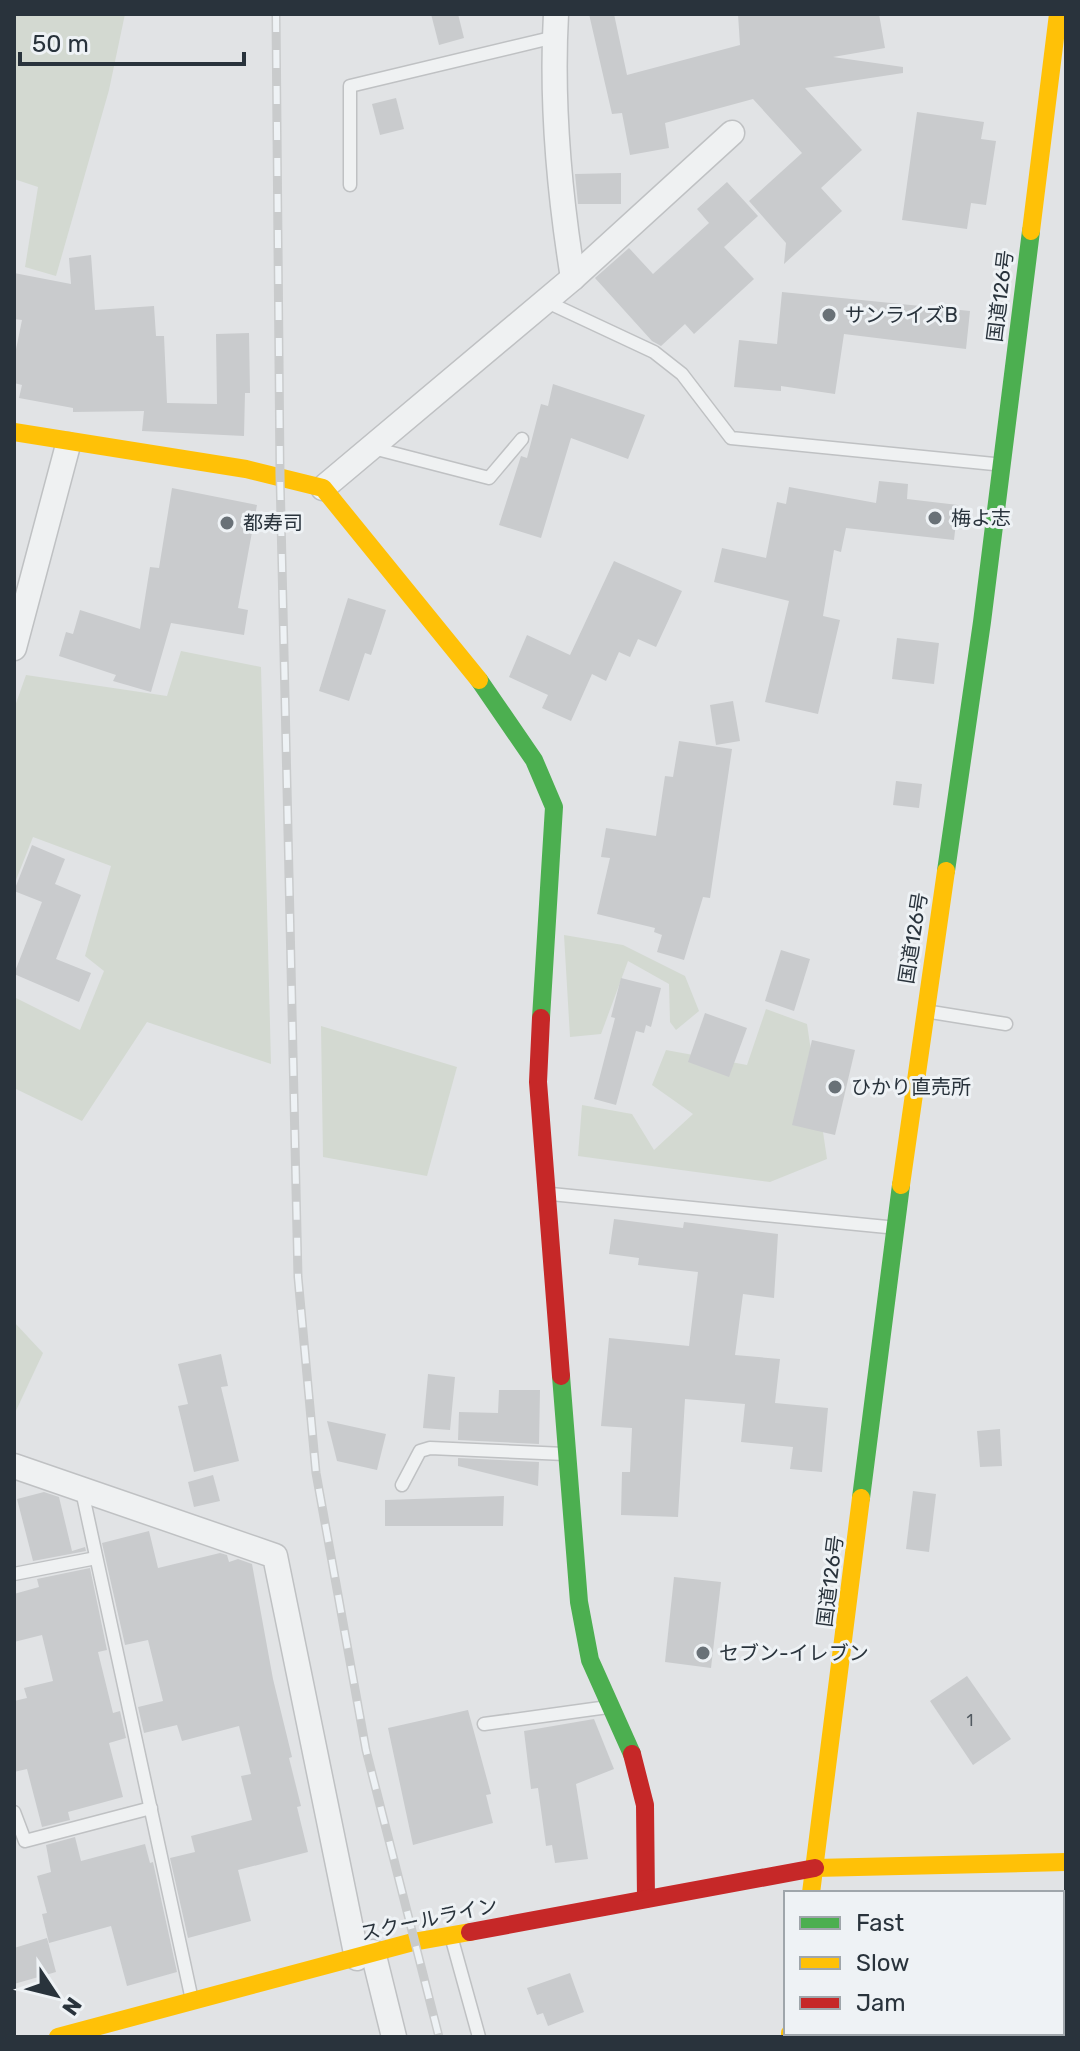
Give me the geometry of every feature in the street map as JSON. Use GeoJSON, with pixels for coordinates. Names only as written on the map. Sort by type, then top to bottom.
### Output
{"type":"FeatureCollection","features":[{"type":"Feature","properties":{"kind":"main road","name":"国道126号"},"geometry":{"type":"LineString","coordinates":[[811,1891],[924,1011],[982,622],[1058,14]]}},
{"type":"Feature","properties":{"kind":"main road"},"geometry":{"type":"LineString","coordinates":[[14,432],[68,445],[237,467],[280,475],[323,488],[498,703],[534,760],[554,807],[547,879],[538,1082],[579,1602],[590,1660],[631,1751],[645,1805],[646,1899]]}},
{"type":"Feature","properties":{"kind":"main road"},"geometry":{"type":"LineString","coordinates":[[815,1868],[1066,1862]]}},
{"type":"Feature","properties":{"kind":"main road","name":"スクールライン"},"geometry":{"type":"LineString","coordinates":[[58,2037],[450,1935],[815,1868]]}},
{"type":"Feature","properties":{"kind":"street"},"geometry":{"type":"LineString","coordinates":[[555,25],[556,145],[573,278]]}},
{"type":"Feature","properties":{"kind":"street"},"geometry":{"type":"LineString","coordinates":[[323,488],[573,278],[732,133]]}},
{"type":"Feature","properties":{"kind":"street"},"geometry":{"type":"LineString","coordinates":[[14,648],[68,445]]}},
{"type":"Feature","properties":{"kind":"street"},"geometry":{"type":"LineString","coordinates":[[14,1466],[275,1556],[365,1955],[394,2037]]}},
{"type":"Feature","properties":{"kind":"lane"},"geometry":{"type":"LineString","coordinates":[[350,185],[350,86],[555,25]]}},
{"type":"Feature","properties":{"kind":"lane"},"geometry":{"type":"LineString","coordinates":[[545,301],[654,352],[682,374],[731,438],[1002,465]]}},
{"type":"Feature","properties":{"kind":"lane"},"geometry":{"type":"LineString","coordinates":[[373,448],[489,478],[522,439]]}},
{"type":"Feature","properties":{"kind":"lane"},"geometry":{"type":"LineString","coordinates":[[924,1011],[1006,1024]]}},
{"type":"Feature","properties":{"kind":"lane"},"geometry":{"type":"LineString","coordinates":[[548,1194],[895,1228]]}},
{"type":"Feature","properties":{"kind":"lane"},"geometry":{"type":"LineString","coordinates":[[402,1485],[420,1451],[430,1448],[569,1454]]}},
{"type":"Feature","properties":{"kind":"lane"},"geometry":{"type":"LineString","coordinates":[[82,1491],[192,2001]]}},
{"type":"Feature","properties":{"kind":"lane"},"geometry":{"type":"LineString","coordinates":[[14,1574],[96,1558]]}},
{"type":"Feature","properties":{"kind":"lane"},"geometry":{"type":"LineString","coordinates":[[484,1724],[611,1707]]}},
{"type":"Feature","properties":{"kind":"lane"},"geometry":{"type":"LineString","coordinates":[[14,1812],[25,1841],[151,1808]]}},
{"type":"Feature","properties":{"kind":"lane"},"geometry":{"type":"LineString","coordinates":[[450,1935],[479,2037]]}},
{"type":"Feature","properties":{"kind":"shaded area"},"geometry":{"type":"Polygon","coordinates":[[[14,14],[125,14],[109,90],[56,276],[25,267],[38,187],[14,179],[14,14]]]}},
{"type":"Feature","properties":{"kind":"shaded area"},"geometry":{"type":"Polygon","coordinates":[[[181,651],[261,667],[271,1064],[147,1022],[82,1121],[14,1088],[14,997],[80,1030],[104,971],[85,956],[111,866],[33,837],[14,885],[14,709],[26,675],[167,696],[181,651]]]}},
{"type":"Feature","properties":{"kind":"shaded area"},"geometry":{"type":"Polygon","coordinates":[[[564,935],[623,945],[685,976],[699,1011],[676,1030],[670,1022],[669,984],[628,961],[601,1034],[570,1037],[564,935]]]}},
{"type":"Feature","properties":{"kind":"shaded area"},"geometry":{"type":"Polygon","coordinates":[[[766,1009],[807,1024],[827,1159],[770,1182],[578,1156],[582,1105],[632,1114],[654,1150],[693,1114],[652,1085],[666,1050],[747,1065],[766,1009]]]}},
{"type":"Feature","properties":{"kind":"shaded area"},"geometry":{"type":"Polygon","coordinates":[[[321,1026],[457,1067],[427,1176],[323,1157],[321,1026]]]}},
{"type":"Feature","properties":{"kind":"shaded area"},"geometry":{"type":"Polygon","coordinates":[[[14,1322],[43,1353],[14,1415],[14,1322]]]}},
{"type":"Feature","properties":{"kind":"shaded area"},"geometry":{"type":"Polygon","coordinates":[[[894,2035],[1026,2035],[1024,2037],[894,2035]]]}},
{"type":"Feature","properties":{"kind":"building"},"geometry":{"type":"Polygon","coordinates":[[[431,14],[458,14],[464,38],[439,45],[431,14]]]}},
{"type":"Feature","properties":{"kind":"building"},"geometry":{"type":"Polygon","coordinates":[[[589,14],[614,14],[627,75],[740,45],[738,14],[879,14],[885,48],[833,57],[903,67],[903,73],[805,88],[862,150],[821,188],[842,211],[784,264],[786,243],[749,201],[802,153],[753,99],[665,123],[669,148],[630,155],[622,113],[612,114],[589,14]]]}},
{"type":"Feature","properties":{"kind":"building"},"geometry":{"type":"Polygon","coordinates":[[[396,98],[404,129],[380,135],[372,104],[396,98]]]}},
{"type":"Feature","properties":{"kind":"building"},"geometry":{"type":"Polygon","coordinates":[[[917,112],[984,122],[981,139],[996,141],[986,205],[971,203],[967,229],[902,220],[917,112]]]}},
{"type":"Feature","properties":{"kind":"building"},"geometry":{"type":"Polygon","coordinates":[[[621,173],[621,204],[578,204],[575,174],[621,173]]]}},
{"type":"Feature","properties":{"kind":"building"},"geometry":{"type":"Polygon","coordinates":[[[727,182],[758,216],[724,247],[754,279],[694,334],[685,324],[661,346],[652,341],[595,278],[629,248],[653,274],[709,223],[697,209],[727,182]]]}},
{"type":"Feature","properties":{"kind":"building"},"geometry":{"type":"Polygon","coordinates":[[[91,255],[95,310],[154,306],[156,336],[164,336],[167,403],[217,404],[216,334],[249,333],[250,393],[245,393],[244,436],[142,431],[144,411],[73,412],[73,408],[19,398],[22,385],[14,383],[14,359],[22,320],[14,319],[14,273],[71,284],[69,258],[91,255]]]}},
{"type":"Feature","properties":{"kind":"building"},"geometry":{"type":"Polygon","coordinates":[[[782,292],[970,311],[966,349],[844,334],[835,394],[781,386],[781,391],[734,387],[739,340],[777,344],[782,292]]]}},
{"type":"Feature","properties":{"kind":"building"},"geometry":{"type":"Polygon","coordinates":[[[553,384],[645,415],[628,459],[571,438],[541,538],[499,525],[521,456],[527,458],[541,404],[548,406],[553,384]]]}},
{"type":"Feature","properties":{"kind":"building"},"geometry":{"type":"Polygon","coordinates":[[[879,481],[908,484],[907,499],[958,505],[954,540],[846,528],[841,552],[834,550],[823,616],[840,620],[818,714],[765,702],[789,601],[714,582],[722,548],[766,558],[777,502],[786,504],[789,487],[876,503],[879,481]]]}},
{"type":"Feature","properties":{"kind":"building"},"geometry":{"type":"Polygon","coordinates":[[[172,488],[257,505],[238,608],[248,610],[244,635],[171,623],[151,692],[113,681],[116,675],[59,656],[66,632],[73,634],[80,610],[140,629],[150,567],[159,568],[172,488]]]}},
{"type":"Feature","properties":{"kind":"building"},"geometry":{"type":"Polygon","coordinates":[[[614,561],[682,591],[656,647],[638,639],[630,657],[619,652],[606,681],[592,674],[571,721],[542,708],[548,695],[509,677],[527,635],[570,655],[614,561]]]}},
{"type":"Feature","properties":{"kind":"building"},"geometry":{"type":"Polygon","coordinates":[[[348,598],[386,610],[371,655],[365,653],[349,701],[319,691],[348,598]]]}},
{"type":"Feature","properties":{"kind":"building"},"geometry":{"type":"Polygon","coordinates":[[[897,638],[939,643],[934,684],[892,679],[897,638]]]}},
{"type":"Feature","properties":{"kind":"building"},"geometry":{"type":"Polygon","coordinates":[[[733,701],[740,741],[716,745],[710,705],[733,701]]]}},
{"type":"Feature","properties":{"kind":"building"},"geometry":{"type":"Polygon","coordinates":[[[679,741],[732,749],[710,898],[703,897],[684,960],[657,952],[662,935],[654,932],[655,928],[597,914],[610,858],[601,857],[606,828],[656,836],[665,776],[673,777],[679,741]]]}},
{"type":"Feature","properties":{"kind":"building"},"geometry":{"type":"Polygon","coordinates":[[[896,781],[922,784],[919,808],[893,805],[896,781]]]}},
{"type":"Feature","properties":{"kind":"building"},"geometry":{"type":"Polygon","coordinates":[[[32,845],[65,859],[55,884],[81,895],[56,959],[91,973],[79,1002],[14,974],[42,902],[14,891],[32,845]]]}},
{"type":"Feature","properties":{"kind":"building"},"geometry":{"type":"Polygon","coordinates":[[[781,950],[810,959],[794,1011],[765,1001],[781,950]]]}},
{"type":"Feature","properties":{"kind":"building"},"geometry":{"type":"Polygon","coordinates":[[[621,978],[661,988],[651,1027],[646,1025],[644,1033],[636,1031],[616,1105],[594,1099],[615,1018],[611,1017],[621,978]]]}},
{"type":"Feature","properties":{"kind":"building"},"geometry":{"type":"Polygon","coordinates":[[[705,1013],[747,1028],[729,1077],[688,1062],[705,1013]]]}},
{"type":"Feature","properties":{"kind":"building"},"geometry":{"type":"Polygon","coordinates":[[[812,1040],[855,1050],[835,1135],[792,1125],[812,1040]]]}},
{"type":"Feature","properties":{"kind":"building"},"geometry":{"type":"Polygon","coordinates":[[[614,1219],[683,1228],[684,1222],[778,1234],[774,1298],[743,1294],[735,1355],[780,1359],[775,1403],[828,1408],[822,1472],[790,1469],[793,1447],[741,1442],[745,1404],[685,1399],[678,1517],[621,1515],[622,1472],[630,1472],[632,1428],[601,1426],[609,1338],[689,1346],[698,1272],[638,1265],[639,1258],[609,1254],[614,1219]]]}},
{"type":"Feature","properties":{"kind":"building"},"geometry":{"type":"Polygon","coordinates":[[[221,1354],[228,1386],[221,1387],[239,1461],[194,1472],[178,1406],[188,1404],[178,1364],[221,1354]]]}},
{"type":"Feature","properties":{"kind":"building"},"geometry":{"type":"Polygon","coordinates":[[[428,1374],[455,1377],[450,1430],[423,1428],[428,1374]]]}},
{"type":"Feature","properties":{"kind":"building"},"geometry":{"type":"Polygon","coordinates":[[[499,1390],[540,1390],[539,1444],[458,1440],[459,1412],[498,1413],[499,1390]]]}},
{"type":"Feature","properties":{"kind":"building"},"geometry":{"type":"Polygon","coordinates":[[[327,1421],[386,1434],[377,1470],[337,1461],[327,1421]]]}},
{"type":"Feature","properties":{"kind":"building"},"geometry":{"type":"Polygon","coordinates":[[[1000,1429],[1002,1466],[980,1467],[977,1431],[1000,1429]]]}},
{"type":"Feature","properties":{"kind":"building"},"geometry":{"type":"Polygon","coordinates":[[[458,1458],[539,1462],[538,1486],[458,1466],[458,1458]]]}},
{"type":"Feature","properties":{"kind":"building"},"geometry":{"type":"Polygon","coordinates":[[[213,1475],[220,1501],[194,1507],[188,1482],[213,1475]]]}},
{"type":"Feature","properties":{"kind":"building"},"geometry":{"type":"Polygon","coordinates":[[[913,1491],[936,1494],[929,1552],[906,1549],[913,1491]]]}},
{"type":"Feature","properties":{"kind":"building"},"geometry":{"type":"Polygon","coordinates":[[[44,1492],[59,1497],[72,1551],[85,1547],[86,1551],[33,1561],[17,1499],[44,1492]]]}},
{"type":"Feature","properties":{"kind":"building"},"geometry":{"type":"Polygon","coordinates":[[[504,1496],[503,1526],[385,1526],[385,1500],[504,1496]]]}},
{"type":"Feature","properties":{"kind":"building"},"geometry":{"type":"Polygon","coordinates":[[[149,1531],[158,1568],[220,1553],[227,1555],[229,1562],[238,1559],[252,1564],[273,1679],[292,1757],[289,1758],[301,1806],[297,1807],[308,1852],[238,1870],[251,1921],[188,1938],[170,1858],[195,1852],[191,1836],[252,1820],[241,1776],[251,1774],[239,1726],[182,1741],[177,1725],[144,1733],[138,1707],[163,1701],[148,1640],[125,1645],[102,1543],[149,1531]]]}},
{"type":"Feature","properties":{"kind":"building"},"geometry":{"type":"Polygon","coordinates":[[[90,1568],[107,1650],[98,1652],[113,1713],[120,1711],[126,1738],[109,1743],[123,1797],[68,1812],[70,1820],[42,1827],[27,1769],[14,1772],[14,1701],[27,1698],[24,1688],[53,1681],[42,1635],[14,1642],[14,1594],[39,1587],[37,1579],[90,1568]]]}},
{"type":"Feature","properties":{"kind":"building"},"geometry":{"type":"Polygon","coordinates":[[[674,1577],[721,1582],[711,1668],[665,1662],[674,1577]]]}},
{"type":"Feature","properties":{"kind":"building"},"geometry":{"type":"Polygon","coordinates":[[[967,1676],[1011,1739],[973,1765],[930,1701],[967,1676]]]}},
{"type":"Feature","properties":{"kind":"building"},"geometry":{"type":"Polygon","coordinates":[[[468,1710],[491,1794],[486,1795],[493,1823],[413,1845],[388,1728],[468,1710]]]}},
{"type":"Feature","properties":{"kind":"building"},"geometry":{"type":"Polygon","coordinates":[[[594,1719],[614,1769],[576,1784],[588,1859],[555,1863],[552,1845],[546,1846],[538,1788],[531,1789],[524,1731],[594,1719]]]}},
{"type":"Feature","properties":{"kind":"building"},"geometry":{"type":"Polygon","coordinates":[[[75,1837],[81,1861],[145,1844],[150,1863],[153,1862],[177,1972],[127,1986],[111,1926],[49,1943],[42,1914],[47,1913],[37,1876],[51,1872],[46,1845],[75,1837]]]}},
{"type":"Feature","properties":{"kind":"building"},"geometry":{"type":"Polygon","coordinates":[[[47,1938],[56,1972],[14,1984],[14,1948],[47,1938]]]}},
{"type":"Feature","properties":{"kind":"building"},"geometry":{"type":"Polygon","coordinates":[[[570,1973],[584,2012],[548,2026],[543,2013],[537,2015],[527,1988],[570,1973]]]}},
{"type":"Feature","properties":{"kind":"railway"},"geometry":{"type":"LineString","coordinates":[[276,14],[280,475],[298,1277],[316,1473],[366,1750],[439,2037]]}},
{"type":"Feature","properties":{"kind":"traffic: fast"},"geometry":{"type":"LineString","coordinates":[[946,871],[982,622],[1031,231]]}},
{"type":"Feature","properties":{"kind":"traffic: fast"},"geometry":{"type":"LineString","coordinates":[[479,680],[534,760],[554,807],[541,1018]]}},
{"type":"Feature","properties":{"kind":"traffic: fast"},"geometry":{"type":"LineString","coordinates":[[861,1498],[901,1185]]}},
{"type":"Feature","properties":{"kind":"traffic: fast"},"geometry":{"type":"LineString","coordinates":[[561,1376],[579,1602],[590,1660],[632,1754]]}},
{"type":"Feature","properties":{"kind":"traffic: slow"},"geometry":{"type":"LineString","coordinates":[[1031,231],[1058,14]]}},
{"type":"Feature","properties":{"kind":"traffic: slow"},"geometry":{"type":"LineString","coordinates":[[14,432],[246,469],[323,488],[479,680]]}},
{"type":"Feature","properties":{"kind":"traffic: slow"},"geometry":{"type":"LineString","coordinates":[[901,1185],[946,871]]}},
{"type":"Feature","properties":{"kind":"traffic: slow"},"geometry":{"type":"LineString","coordinates":[[811,1891],[861,1498]]}},
{"type":"Feature","properties":{"kind":"traffic: slow"},"geometry":{"type":"LineString","coordinates":[[815,1868],[1066,1862]]}},
{"type":"Feature","properties":{"kind":"traffic: slow"},"geometry":{"type":"LineString","coordinates":[[58,2037],[413,1942],[470,1932]]}},
{"type":"Feature","properties":{"kind":"traffic: jam"},"geometry":{"type":"LineString","coordinates":[[541,1018],[538,1082],[561,1376]]}},
{"type":"Feature","properties":{"kind":"traffic: jam"},"geometry":{"type":"LineString","coordinates":[[632,1754],[645,1805],[646,1899]]}},
{"type":"Feature","properties":{"kind":"traffic: jam"},"geometry":{"type":"LineString","coordinates":[[470,1932],[815,1868]]}},
{"type":"Feature","properties":{"kind":"place","name":"サンライズB"},"geometry":{"type":"Point","coordinates":[829,315]}},
{"type":"Feature","properties":{"kind":"place","name":"梅よ志"},"geometry":{"type":"Point","coordinates":[935,518]}},
{"type":"Feature","properties":{"kind":"place","name":"都寿司"},"geometry":{"type":"Point","coordinates":[227,523]}},
{"type":"Feature","properties":{"kind":"place","name":"ひかり直売所"},"geometry":{"type":"Point","coordinates":[835,1087]}},
{"type":"Feature","properties":{"kind":"place","name":"セブン-イレブン"},"geometry":{"type":"Point","coordinates":[703,1653]}}]}
